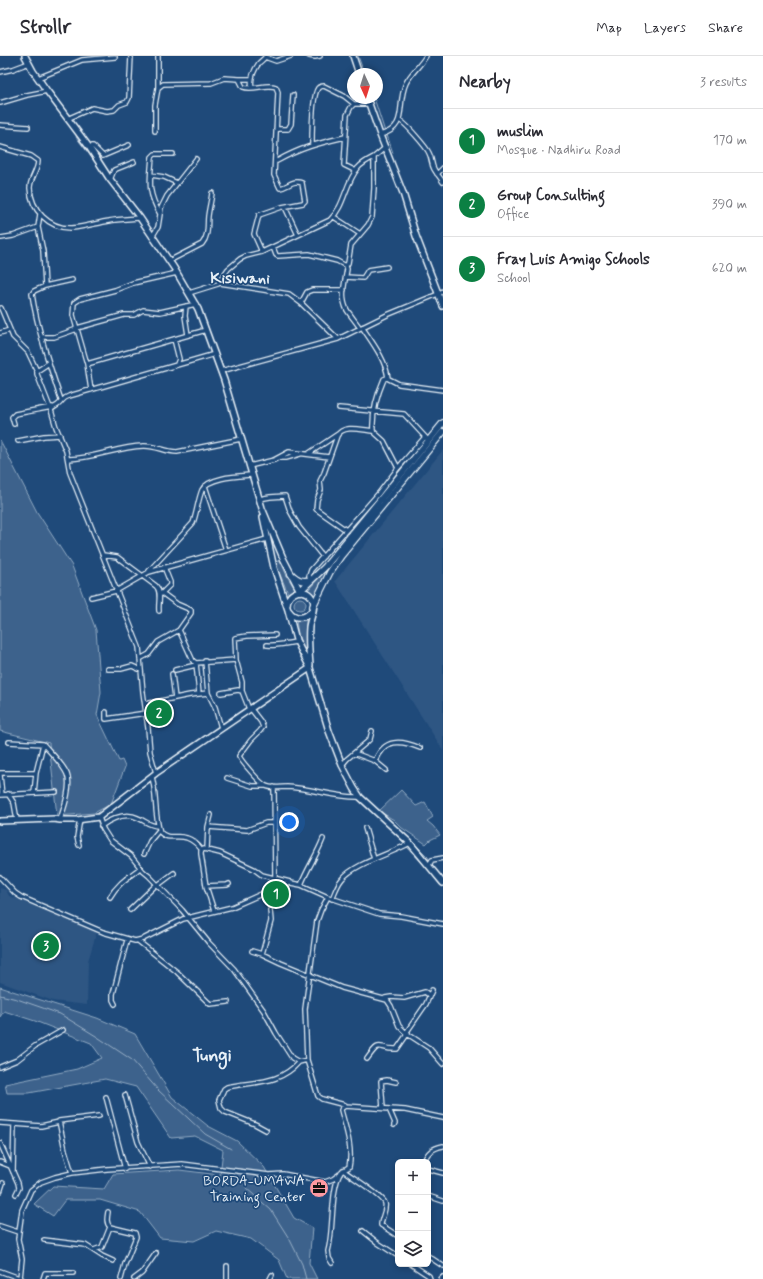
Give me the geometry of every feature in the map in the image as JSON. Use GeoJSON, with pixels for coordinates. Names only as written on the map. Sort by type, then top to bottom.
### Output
{"type":"FeatureCollection","features":[{"type":"Feature","properties":{"kind":"main road"},"geometry":{"type":"LineString","coordinates":[[25,56],[38,78],[89,147],[110,180],[140,218],[196,304],[221,371],[262,508],[300,591]]}},
{"type":"Feature","properties":{"kind":"main road"},"geometry":{"type":"LineString","coordinates":[[353,56],[357,68]]}},
{"type":"Feature","properties":{"kind":"main road"},"geometry":{"type":"LineString","coordinates":[[369,104],[403,193],[416,236],[441,292],[443,306]]}},
{"type":"Feature","properties":{"kind":"main road"},"geometry":{"type":"LineString","coordinates":[[300,591],[318,575],[427,439],[443,423]]}},
{"type":"Feature","properties":{"kind":"main road"},"geometry":{"type":"LineString","coordinates":[[310,668],[309,634],[313,608],[312,599],[306,592],[300,591],[294,592],[287,602],[288,608],[295,616],[299,618],[308,615],[313,608],[330,572],[341,556],[443,432]]}},
{"type":"Feature","properties":{"kind":"main road"},"geometry":{"type":"LineString","coordinates":[[262,508],[274,568],[288,608],[297,642],[310,668],[329,731],[342,765],[360,797],[410,843],[443,883]]}},
{"type":"Feature","properties":{"kind":"main road"},"geometry":{"type":"LineString","coordinates":[[291,574],[300,581],[311,580],[318,575]]}},
{"type":"Feature","properties":{"kind":"main road"},"geometry":{"type":"LineString","coordinates":[[0,822],[99,817],[154,775],[310,668]]}},
{"type":"Feature","properties":{"kind":"main road"},"geometry":{"type":"LineString","coordinates":[[0,822],[52,821],[54,819]]}},
{"type":"Feature","properties":{"kind":"street"},"geometry":{"type":"LineString","coordinates":[[67,119],[92,108],[107,111],[114,110],[119,105],[127,102],[129,98],[131,56]]}},
{"type":"Feature","properties":{"kind":"street"},"geometry":{"type":"LineString","coordinates":[[155,131],[155,105],[158,88],[158,56]]}},
{"type":"Feature","properties":{"kind":"street"},"geometry":{"type":"LineString","coordinates":[[252,88],[250,81],[258,64],[266,57],[276,61],[291,56]]}},
{"type":"Feature","properties":{"kind":"street"},"geometry":{"type":"LineString","coordinates":[[309,56],[320,56]]}},
{"type":"Feature","properties":{"kind":"street"},"geometry":{"type":"LineString","coordinates":[[380,135],[396,126],[399,120],[405,84],[410,74],[422,63],[426,56]]}},
{"type":"Feature","properties":{"kind":"street"},"geometry":{"type":"LineString","coordinates":[[38,78],[82,60],[116,57]]}},
{"type":"Feature","properties":{"kind":"street"},"geometry":{"type":"LineString","coordinates":[[0,72],[18,68],[29,63]]}},
{"type":"Feature","properties":{"kind":"street"},"geometry":{"type":"LineString","coordinates":[[158,88],[165,84],[211,83],[224,78],[251,79]]}},
{"type":"Feature","properties":{"kind":"street"},"geometry":{"type":"LineString","coordinates":[[239,79],[244,88],[269,86],[276,87],[278,92],[273,170],[280,188],[296,181],[303,185],[304,202],[259,216],[254,234],[262,252]]}},
{"type":"Feature","properties":{"kind":"street"},"geometry":{"type":"LineString","coordinates":[[312,145],[314,100],[318,88],[320,86],[324,86],[347,98]]}},
{"type":"Feature","properties":{"kind":"street"},"geometry":{"type":"LineString","coordinates":[[0,103],[47,91]]}},
{"type":"Feature","properties":{"kind":"street"},"geometry":{"type":"LineString","coordinates":[[276,129],[288,129],[290,127],[293,95]]}},
{"type":"Feature","properties":{"kind":"street"},"geometry":{"type":"LineString","coordinates":[[354,104],[347,115],[344,165],[356,171]]}},
{"type":"Feature","properties":{"kind":"street"},"geometry":{"type":"LineString","coordinates":[[399,120],[404,123],[420,143],[426,147],[432,158],[433,168],[443,182]]}},
{"type":"Feature","properties":{"kind":"street"},"geometry":{"type":"LineString","coordinates":[[0,125],[28,127]]}},
{"type":"Feature","properties":{"kind":"street"},"geometry":{"type":"LineString","coordinates":[[277,160],[312,145],[345,138]]}},
{"type":"Feature","properties":{"kind":"street"},"geometry":{"type":"LineString","coordinates":[[89,147],[93,146],[103,156],[129,145]]}},
{"type":"Feature","properties":{"kind":"street"},"geometry":{"type":"LineString","coordinates":[[0,147],[31,156],[38,161],[30,187],[34,205],[43,218],[58,226],[72,228],[107,221],[140,218]]}},
{"type":"Feature","properties":{"kind":"street"},"geometry":{"type":"LineString","coordinates":[[220,283],[228,269],[240,259],[262,252],[324,223],[334,216],[356,171],[363,163],[374,157],[386,147]]}},
{"type":"Feature","properties":{"kind":"street"},"geometry":{"type":"LineString","coordinates":[[160,215],[151,195],[153,155],[173,154]]}},
{"type":"Feature","properties":{"kind":"street"},"geometry":{"type":"LineString","coordinates":[[374,157],[372,217],[368,226],[351,245],[348,263],[346,266],[347,269],[344,290],[346,308],[379,354],[388,378],[399,384],[443,390]]}},
{"type":"Feature","properties":{"kind":"street"},"geometry":{"type":"LineString","coordinates":[[152,237],[160,223],[161,208],[167,196],[196,159]]}},
{"type":"Feature","properties":{"kind":"street"},"geometry":{"type":"LineString","coordinates":[[110,180],[114,170],[134,162]]}},
{"type":"Feature","properties":{"kind":"street"},"geometry":{"type":"LineString","coordinates":[[437,174],[443,168]]}},
{"type":"Feature","properties":{"kind":"street"},"geometry":{"type":"LineString","coordinates":[[151,175],[164,177],[177,184]]}},
{"type":"Feature","properties":{"kind":"street"},"geometry":{"type":"LineString","coordinates":[[169,261],[202,244],[205,240],[208,229],[208,215],[212,193]]}},
{"type":"Feature","properties":{"kind":"street"},"geometry":{"type":"LineString","coordinates":[[285,207],[298,235]]}},
{"type":"Feature","properties":{"kind":"street"},"geometry":{"type":"LineString","coordinates":[[40,214],[38,227],[43,251],[44,286]]}},
{"type":"Feature","properties":{"kind":"street"},"geometry":{"type":"LineString","coordinates":[[334,216],[360,234]]}},
{"type":"Feature","properties":{"kind":"street"},"geometry":{"type":"LineString","coordinates":[[0,238],[13,236],[38,227]]}},
{"type":"Feature","properties":{"kind":"street"},"geometry":{"type":"LineString","coordinates":[[273,246],[276,255],[278,256],[309,254],[337,261],[346,266]]}},
{"type":"Feature","properties":{"kind":"street"},"geometry":{"type":"LineString","coordinates":[[346,277],[363,278],[368,270],[387,267]]}},
{"type":"Feature","properties":{"kind":"street"},"geometry":{"type":"LineString","coordinates":[[91,390],[87,364],[72,310],[74,303],[83,298],[114,290],[133,283],[177,273]]}},
{"type":"Feature","properties":{"kind":"street"},"geometry":{"type":"LineString","coordinates":[[61,400],[49,363],[32,294],[34,291],[44,286],[72,280]]}},
{"type":"Feature","properties":{"kind":"street"},"geometry":{"type":"LineString","coordinates":[[189,293],[220,283],[286,292],[301,302],[338,338]]}},
{"type":"Feature","properties":{"kind":"street"},"geometry":{"type":"LineString","coordinates":[[301,302],[307,292],[312,290],[344,290]]}},
{"type":"Feature","properties":{"kind":"street"},"geometry":{"type":"LineString","coordinates":[[221,371],[338,338],[441,292]]}},
{"type":"Feature","properties":{"kind":"street"},"geometry":{"type":"LineString","coordinates":[[42,337],[48,338],[61,336],[77,328],[124,315],[134,315],[143,310],[160,312],[196,304]]}},
{"type":"Feature","properties":{"kind":"street"},"geometry":{"type":"LineString","coordinates":[[186,306],[185,316],[188,335]]}},
{"type":"Feature","properties":{"kind":"street"},"geometry":{"type":"LineString","coordinates":[[1,308],[13,337],[28,352],[38,371],[37,374],[52,408],[54,422],[69,460],[70,473],[137,641],[154,775],[156,815],[162,834],[166,837],[187,838],[205,849],[254,869],[262,875],[301,885],[330,898],[379,914],[401,916],[443,924]]}},
{"type":"Feature","properties":{"kind":"street"},"geometry":{"type":"LineString","coordinates":[[0,333],[10,330]]}},
{"type":"Feature","properties":{"kind":"street"},"geometry":{"type":"LineString","coordinates":[[87,364],[206,330]]}},
{"type":"Feature","properties":{"kind":"street"},"geometry":{"type":"LineString","coordinates":[[174,339],[179,359],[177,364]]}},
{"type":"Feature","properties":{"kind":"street"},"geometry":{"type":"LineString","coordinates":[[14,424],[12,417],[15,414],[52,408],[59,404],[61,400],[69,396],[215,354]]}},
{"type":"Feature","properties":{"kind":"street"},"geometry":{"type":"LineString","coordinates":[[38,371],[49,363]]}},
{"type":"Feature","properties":{"kind":"street"},"geometry":{"type":"LineString","coordinates":[[388,378],[384,379],[378,393],[372,425],[373,431],[384,442],[398,468]]}},
{"type":"Feature","properties":{"kind":"street"},"geometry":{"type":"LineString","coordinates":[[311,580],[310,572],[379,493],[398,468],[427,439],[404,414],[340,408]]}},
{"type":"Feature","properties":{"kind":"street"},"geometry":{"type":"LineString","coordinates":[[308,454],[345,429],[373,431]]}},
{"type":"Feature","properties":{"kind":"street"},"geometry":{"type":"LineString","coordinates":[[339,433],[320,483],[321,491],[316,508],[320,513],[346,530]]}},
{"type":"Feature","properties":{"kind":"street"},"geometry":{"type":"LineString","coordinates":[[18,441],[44,436],[60,435]]}},
{"type":"Feature","properties":{"kind":"street"},"geometry":{"type":"LineString","coordinates":[[69,460],[138,446],[148,446],[176,452],[241,439]]}},
{"type":"Feature","properties":{"kind":"street"},"geometry":{"type":"LineString","coordinates":[[249,466],[278,458],[289,452],[329,457]]}},
{"type":"Feature","properties":{"kind":"street"},"geometry":{"type":"LineString","coordinates":[[91,597],[116,591],[124,585],[149,572],[193,522],[197,513],[202,490],[205,486],[232,476],[251,475]]}},
{"type":"Feature","properties":{"kind":"street"},"geometry":{"type":"LineString","coordinates":[[205,486],[226,550]]}},
{"type":"Feature","properties":{"kind":"street"},"geometry":{"type":"LineString","coordinates":[[259,499],[285,496],[290,510],[299,527],[323,557]]}},
{"type":"Feature","properties":{"kind":"street"},"geometry":{"type":"LineString","coordinates":[[149,572],[267,539]]}},
{"type":"Feature","properties":{"kind":"street"},"geometry":{"type":"LineString","coordinates":[[103,555],[117,557],[159,588],[161,594],[192,612],[178,630],[158,642],[150,654],[140,659]]}},
{"type":"Feature","properties":{"kind":"street"},"geometry":{"type":"LineString","coordinates":[[159,611],[158,603],[161,594],[170,585],[164,567]]}},
{"type":"Feature","properties":{"kind":"street"},"geometry":{"type":"LineString","coordinates":[[178,630],[193,661],[196,664],[198,694]]}},
{"type":"Feature","properties":{"kind":"street"},"geometry":{"type":"LineString","coordinates":[[266,786],[239,756],[251,740],[263,728],[261,722],[250,709],[242,691],[242,682],[236,660],[235,638],[275,635]]}},
{"type":"Feature","properties":{"kind":"street"},"geometry":{"type":"LineString","coordinates":[[267,645],[276,646],[284,643],[297,642]]}},
{"type":"Feature","properties":{"kind":"street"},"geometry":{"type":"LineString","coordinates":[[175,670],[205,661],[236,660]]}},
{"type":"Feature","properties":{"kind":"street"},"geometry":{"type":"LineString","coordinates":[[205,661],[208,693],[215,707],[221,728]]}},
{"type":"Feature","properties":{"kind":"street"},"geometry":{"type":"LineString","coordinates":[[108,669],[121,669],[132,666],[141,670]]}},
{"type":"Feature","properties":{"kind":"street"},"geometry":{"type":"LineString","coordinates":[[172,674],[175,698]]}},
{"type":"Feature","properties":{"kind":"street"},"geometry":{"type":"LineString","coordinates":[[221,693],[239,690],[242,691]]}},
{"type":"Feature","properties":{"kind":"street"},"geometry":{"type":"LineString","coordinates":[[145,704],[208,693]]}},
{"type":"Feature","properties":{"kind":"street"},"geometry":{"type":"LineString","coordinates":[[106,712],[106,719],[146,713]]}},
{"type":"Feature","properties":{"kind":"street"},"geometry":{"type":"LineString","coordinates":[[342,765],[370,739],[372,732]]}},
{"type":"Feature","properties":{"kind":"street"},"geometry":{"type":"LineString","coordinates":[[9,742],[43,744],[64,768],[69,780],[66,804],[60,820]]}},
{"type":"Feature","properties":{"kind":"street"},"geometry":{"type":"LineString","coordinates":[[375,761],[378,754],[392,742],[404,742],[420,748]]}},
{"type":"Feature","properties":{"kind":"street"},"geometry":{"type":"LineString","coordinates":[[34,793],[36,773],[43,744]]}},
{"type":"Feature","properties":{"kind":"street"},"geometry":{"type":"LineString","coordinates":[[354,753],[375,761],[386,770]]}},
{"type":"Feature","properties":{"kind":"street"},"geometry":{"type":"LineString","coordinates":[[36,773],[0,774],[1,795],[56,792]]}},
{"type":"Feature","properties":{"kind":"street"},"geometry":{"type":"LineString","coordinates":[[227,778],[252,786],[299,788],[332,795],[360,797]]}},
{"type":"Feature","properties":{"kind":"street"},"geometry":{"type":"LineString","coordinates":[[274,787],[273,822],[275,878]]}},
{"type":"Feature","properties":{"kind":"street"},"geometry":{"type":"LineString","coordinates":[[8,794],[14,803],[18,820]]}},
{"type":"Feature","properties":{"kind":"street"},"geometry":{"type":"LineString","coordinates":[[211,815],[205,849],[201,854],[206,886],[214,911]]}},
{"type":"Feature","properties":{"kind":"street"},"geometry":{"type":"LineString","coordinates":[[99,817],[101,826],[110,840],[131,856],[140,868],[158,884],[209,943],[234,969],[264,1011],[292,1058],[299,1062]]}},
{"type":"Feature","properties":{"kind":"street"},"geometry":{"type":"LineString","coordinates":[[101,826],[113,819],[136,817],[159,828]]}},
{"type":"Feature","properties":{"kind":"street"},"geometry":{"type":"LineString","coordinates":[[79,845],[77,837],[80,819]]}},
{"type":"Feature","properties":{"kind":"street"},"geometry":{"type":"LineString","coordinates":[[208,827],[247,830],[273,822]]}},
{"type":"Feature","properties":{"kind":"street"},"geometry":{"type":"LineString","coordinates":[[144,854],[150,841],[159,828]]}},
{"type":"Feature","properties":{"kind":"street"},"geometry":{"type":"LineString","coordinates":[[365,828],[374,859]]}},
{"type":"Feature","properties":{"kind":"street"},"geometry":{"type":"LineString","coordinates":[[301,885],[306,872],[320,850],[323,839]]}},
{"type":"Feature","properties":{"kind":"street"},"geometry":{"type":"LineString","coordinates":[[410,843],[401,849],[374,859],[344,876],[321,910],[317,921],[305,1009],[307,1060],[318,1096],[322,1099],[346,1106],[405,1110],[443,1118]]}},
{"type":"Feature","properties":{"kind":"street"},"geometry":{"type":"LineString","coordinates":[[429,865],[432,860],[443,858]]}},
{"type":"Feature","properties":{"kind":"street"},"geometry":{"type":"LineString","coordinates":[[110,897],[124,879],[140,868]]}},
{"type":"Feature","properties":{"kind":"street"},"geometry":{"type":"LineString","coordinates":[[130,910],[158,884],[174,872]]}},
{"type":"Feature","properties":{"kind":"street"},"geometry":{"type":"LineString","coordinates":[[0,877],[15,893],[21,897],[103,932],[127,940],[138,941],[188,917],[232,907],[282,885],[291,883]]}},
{"type":"Feature","properties":{"kind":"street"},"geometry":{"type":"LineString","coordinates":[[206,886],[230,884]]}},
{"type":"Feature","properties":{"kind":"street"},"geometry":{"type":"LineString","coordinates":[[262,954],[271,922],[270,910]]}},
{"type":"Feature","properties":{"kind":"street"},"geometry":{"type":"LineString","coordinates":[[115,1004],[112,994],[127,940]]}},
{"type":"Feature","properties":{"kind":"street"},"geometry":{"type":"LineString","coordinates":[[138,941],[177,972],[210,1004],[228,1002]]}},
{"type":"Feature","properties":{"kind":"street"},"geometry":{"type":"LineString","coordinates":[[252,951],[342,988],[361,994],[384,998],[404,998],[425,992],[430,995]]}},
{"type":"Feature","properties":{"kind":"street"},"geometry":{"type":"LineString","coordinates":[[367,1059],[375,1048],[379,1046],[396,1049],[426,1004],[432,990]]}},
{"type":"Feature","properties":{"kind":"street"},"geometry":{"type":"LineString","coordinates":[[384,998],[391,1006],[399,1026],[429,1048],[443,1064]]}},
{"type":"Feature","properties":{"kind":"street"},"geometry":{"type":"LineString","coordinates":[[0,1067],[17,1060],[35,1046],[63,1030]]}},
{"type":"Feature","properties":{"kind":"street"},"geometry":{"type":"LineString","coordinates":[[266,1130],[225,1112],[221,1108],[219,1100],[224,1089],[227,1087],[273,1080],[292,1069],[299,1062],[307,1060]]}},
{"type":"Feature","properties":{"kind":"street"},"geometry":{"type":"LineString","coordinates":[[383,1108],[381,1081],[387,1080],[396,1082]]}},
{"type":"Feature","properties":{"kind":"street"},"geometry":{"type":"LineString","coordinates":[[125,1095],[138,1142],[150,1167]]}},
{"type":"Feature","properties":{"kind":"street"},"geometry":{"type":"LineString","coordinates":[[106,1097],[125,1169]]}},
{"type":"Feature","properties":{"kind":"street"},"geometry":{"type":"LineString","coordinates":[[0,1271],[21,1278],[22,1259],[21,1250],[18,1244],[18,1232],[22,1210],[31,1190],[41,1182],[55,1176],[72,1173],[182,1164],[269,1175],[283,1174],[325,1182],[333,1179],[349,1167],[350,1146],[341,1110],[346,1106]]}},
{"type":"Feature","properties":{"kind":"street"},"geometry":{"type":"LineString","coordinates":[[389,1109],[394,1125]]}},
{"type":"Feature","properties":{"kind":"street"},"geometry":{"type":"LineString","coordinates":[[0,1123],[41,1126],[59,1122],[61,1120],[99,1116]]}},
{"type":"Feature","properties":{"kind":"street"},"geometry":{"type":"LineString","coordinates":[[59,1122],[72,1173]]}},
{"type":"Feature","properties":{"kind":"street"},"geometry":{"type":"LineString","coordinates":[[13,1172],[14,1124]]}},
{"type":"Feature","properties":{"kind":"street"},"geometry":{"type":"LineString","coordinates":[[0,1143],[19,1187],[16,1194]]}},
{"type":"Feature","properties":{"kind":"street"},"geometry":{"type":"LineString","coordinates":[[426,1159],[429,1152],[434,1148],[443,1146]]}},
{"type":"Feature","properties":{"kind":"street"},"geometry":{"type":"LineString","coordinates":[[0,1162],[10,1166]]}},
{"type":"Feature","properties":{"kind":"street"},"geometry":{"type":"LineString","coordinates":[[431,1170],[443,1173]]}},
{"type":"Feature","properties":{"kind":"street"},"geometry":{"type":"LineString","coordinates":[[341,1172],[383,1200],[386,1208],[381,1225],[395,1234]]}},
{"type":"Feature","properties":{"kind":"street"},"geometry":{"type":"LineString","coordinates":[[332,1263],[329,1258],[328,1250],[335,1191],[341,1172]]}},
{"type":"Feature","properties":{"kind":"street"},"geometry":{"type":"LineString","coordinates":[[0,1192],[3,1183]]}},
{"type":"Feature","properties":{"kind":"street"},"geometry":{"type":"LineString","coordinates":[[431,1197],[443,1201]]}},
{"type":"Feature","properties":{"kind":"street"},"geometry":{"type":"LineString","coordinates":[[94,1250],[102,1247],[110,1227],[107,1220],[108,1212]]}},
{"type":"Feature","properties":{"kind":"street"},"geometry":{"type":"LineString","coordinates":[[0,1226],[18,1232]]}},
{"type":"Feature","properties":{"kind":"street"},"geometry":{"type":"LineString","coordinates":[[110,1227],[135,1233],[136,1236],[121,1279]]}},
{"type":"Feature","properties":{"kind":"street"},"geometry":{"type":"LineString","coordinates":[[363,1231],[395,1254]]}},
{"type":"Feature","properties":{"kind":"street"},"geometry":{"type":"LineString","coordinates":[[44,1240],[79,1243],[113,1261]]}},
{"type":"Feature","properties":{"kind":"street"},"geometry":{"type":"LineString","coordinates":[[134,1279],[142,1273],[156,1252]]}},
{"type":"Feature","properties":{"kind":"street"},"geometry":{"type":"LineString","coordinates":[[431,1258],[443,1266]]}},
{"type":"Feature","properties":{"kind":"street"},"geometry":{"type":"LineString","coordinates":[[227,1266],[227,1279]]}},
{"type":"Feature","properties":{"kind":"street"},"geometry":{"type":"LineString","coordinates":[[416,1267],[429,1276],[430,1279]]}},
{"type":"Feature","properties":{"kind":"street"},"geometry":{"type":"LineString","coordinates":[[43,1279],[45,1273],[73,1273]]}},
{"type":"Feature","properties":{"kind":"street"},"geometry":{"type":"LineString","coordinates":[[270,1279],[272,1275]]}},
{"type":"Feature","properties":{"kind":"shaded area"},"geometry":{"type":"Polygon","coordinates":[[[0,440],[37,512],[72,566],[96,630],[101,692],[97,715],[119,761],[122,760],[125,767],[111,804],[94,813],[57,816],[49,743],[0,731],[0,440]]]}},
{"type":"Feature","properties":{"kind":"shaded area"},"geometry":{"type":"Polygon","coordinates":[[[443,450],[443,750],[335,581],[443,450]]]}},
{"type":"Feature","properties":{"kind":"shaded area"},"geometry":{"type":"Polygon","coordinates":[[[277,561],[281,562],[295,589],[288,593],[275,563],[277,561]]]}},
{"type":"Feature","properties":{"kind":"shaded area"},"geometry":{"type":"Polygon","coordinates":[[[331,565],[315,595],[308,590],[331,565]]]}},
{"type":"Feature","properties":{"kind":"shaded area"},"geometry":{"type":"Polygon","coordinates":[[[298,598],[302,598],[306,604],[302,610],[298,610],[294,606],[294,602],[298,598]]]}},
{"type":"Feature","properties":{"kind":"shaded area"},"geometry":{"type":"Polygon","coordinates":[[[296,620],[306,620],[306,647],[304,649],[302,648],[298,634],[296,620]]]}},
{"type":"Feature","properties":{"kind":"shaded area"},"geometry":{"type":"Polygon","coordinates":[[[401,790],[416,806],[425,802],[433,817],[427,821],[440,835],[430,840],[426,844],[402,828],[394,820],[379,811],[401,790]]]}},
{"type":"Feature","properties":{"kind":"shaded area"},"geometry":{"type":"Polygon","coordinates":[[[0,888],[6,890],[9,896],[97,931],[88,961],[87,1005],[53,1001],[0,982],[0,888]]]}},
{"type":"Feature","properties":{"kind":"shaded area"},"geometry":{"type":"Polygon","coordinates":[[[0,987],[97,1018],[135,1034],[172,1097],[208,1126],[237,1141],[264,1167],[294,1218],[312,1228],[309,1263],[317,1279],[287,1279],[279,1260],[251,1239],[216,1231],[194,1241],[160,1238],[140,1212],[100,1200],[65,1200],[53,1216],[34,1204],[53,1186],[104,1189],[113,1174],[179,1170],[220,1175],[223,1150],[195,1136],[171,1138],[136,1087],[105,1079],[29,1093],[7,1093],[5,1084],[77,1069],[102,1058],[91,1043],[35,1021],[4,1011],[0,1017],[0,987]]]}},
{"type":"Feature","properties":{"kind":"waterway"},"geometry":{"type":"LineString","coordinates":[[28,56],[30,61]]}},
{"type":"Feature","properties":{"kind":"waterway"},"geometry":{"type":"LineString","coordinates":[[358,56],[362,68]]}},
{"type":"Feature","properties":{"kind":"waterway"},"geometry":{"type":"LineString","coordinates":[[376,104],[385,132]]}},
{"type":"Feature","properties":{"kind":"waterway"},"geometry":{"type":"LineString","coordinates":[[387,135],[393,153]]}},
{"type":"Feature","properties":{"kind":"waterway"},"geometry":{"type":"LineString","coordinates":[[76,137],[102,171]]}},
{"type":"Feature","properties":{"kind":"waterway"},"geometry":{"type":"LineString","coordinates":[[160,243],[171,258]]}},
{"type":"Feature","properties":{"kind":"waterway"},"geometry":{"type":"LineString","coordinates":[[174,262],[186,284]]}},
{"type":"Feature","properties":{"kind":"waterway"},"geometry":{"type":"LineString","coordinates":[[220,361],[222,366]]}},
{"type":"Feature","properties":{"kind":"waterway"},"geometry":{"type":"LineString","coordinates":[[224,373],[227,380]]}},
{"type":"Feature","properties":{"kind":"waterway"},"geometry":{"type":"LineString","coordinates":[[220,377],[239,438]]}},
{"type":"Feature","properties":{"kind":"waterway"},"geometry":{"type":"LineString","coordinates":[[341,769],[354,793]]}},
{"type":"Feature","properties":{"kind":"waterway"},"geometry":{"type":"LineString","coordinates":[[359,791],[365,798]]}},
{"type":"Feature","properties":{"kind":"waterway"},"geometry":{"type":"LineString","coordinates":[[367,800],[372,805]]}},
{"type":"Feature","properties":{"kind":"waterway"},"geometry":{"type":"LineString","coordinates":[[379,812],[403,832]]}},
{"type":"Feature","properties":{"kind":"waterway"},"geometry":{"type":"LineString","coordinates":[[380,818],[389,827]]}},
{"type":"Feature","properties":{"kind":"waterway"},"geometry":{"type":"LineString","coordinates":[[391,830],[405,844]]}},
{"type":"Feature","properties":{"kind":"waterway"},"geometry":{"type":"LineString","coordinates":[[411,840],[428,857],[429,862]]}},
{"type":"Feature","properties":{"kind":"waterway"},"geometry":{"type":"LineString","coordinates":[[407,847],[427,868],[440,885]]}},
{"type":"Feature","properties":{"kind":"waterway"},"geometry":{"type":"LineString","coordinates":[[0,995],[17,999],[60,1014],[96,1036],[132,1060],[158,1090],[205,1134],[231,1149]]}},
{"type":"Feature","properties":{"kind":"waterway"},"geometry":{"type":"LineString","coordinates":[[246,1188],[271,1210],[290,1240],[302,1264],[306,1279]]}},
{"type":"Feature","properties":{"kind":"place","name":"Group Consulting"},"geometry":{"type":"Point","coordinates":[159,713]}},
{"type":"Feature","properties":{"kind":"place","name":"muslim"},"geometry":{"type":"Point","coordinates":[276,894]}},
{"type":"Feature","properties":{"kind":"place","name":"Fray Luis Amigo Schools"},"geometry":{"type":"Point","coordinates":[46,946]}},
{"type":"Feature","properties":{"kind":"place","name":"BORDA-UMAWA Training Center"},"geometry":{"type":"Point","coordinates":[319,1188]}},
{"type":"Feature","properties":{"kind":"district","name":"Kisiwani"},"geometry":{"type":"Point","coordinates":[240,277]}},
{"type":"Feature","properties":{"kind":"district","name":"Tungi"},"geometry":{"type":"Point","coordinates":[212,1055]}}]}
